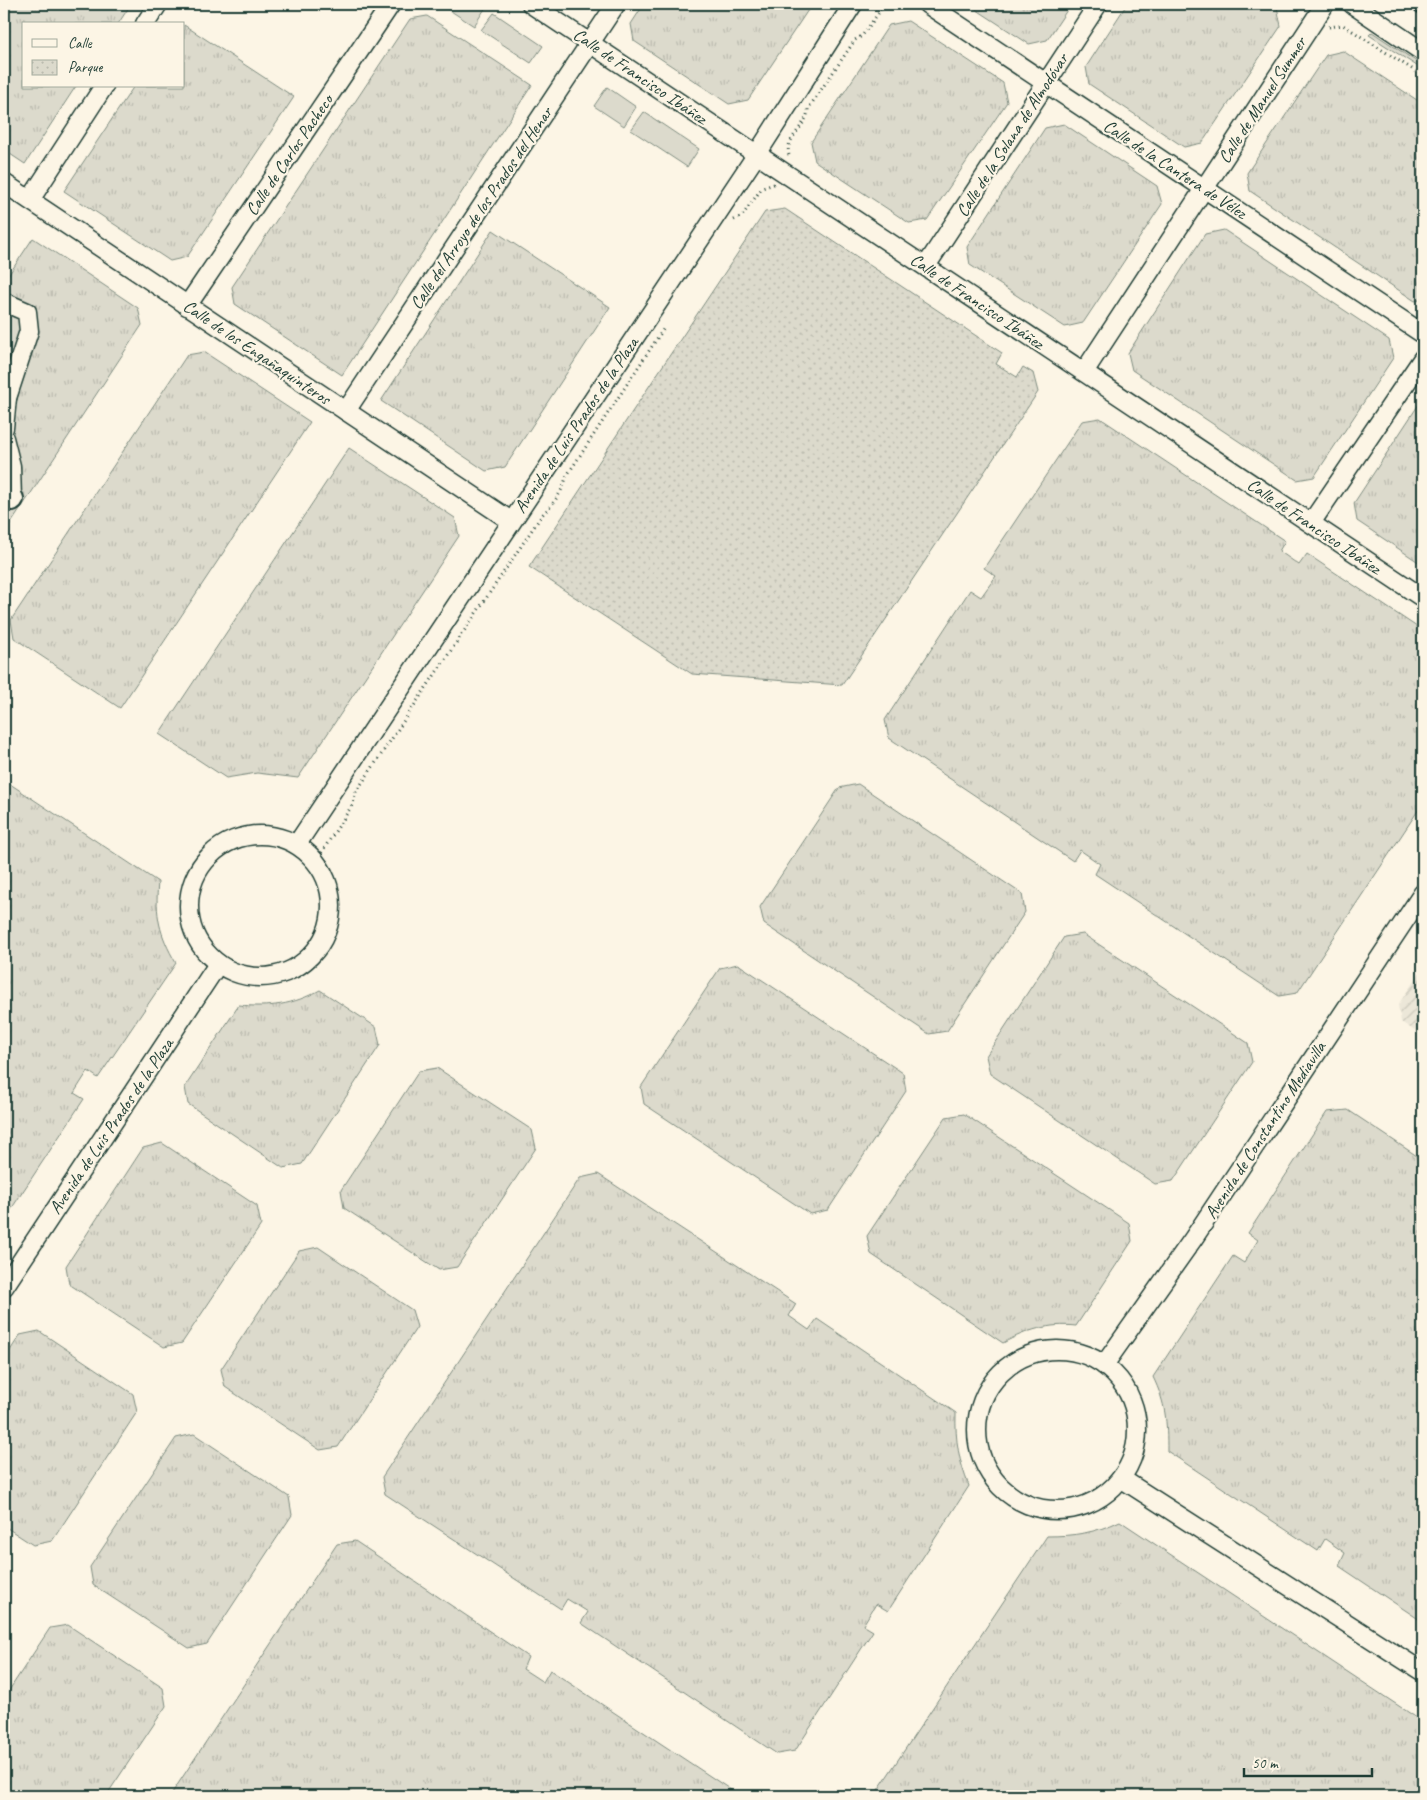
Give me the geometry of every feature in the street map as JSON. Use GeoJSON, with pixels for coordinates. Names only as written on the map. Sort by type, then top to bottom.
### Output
{"type":"FeatureCollection","features":[{"type":"Feature","properties":{"kind":"street"},"geometry":{"type":"LineString","coordinates":[[146,22],[158,4]]}},
{"type":"Feature","properties":{"kind":"street","name":"Calle de Carlos Pacheco"},"geometry":{"type":"LineString","coordinates":[[187,306],[391,4]]}},
{"type":"Feature","properties":{"kind":"street","name":"Calle de Francisco Ibáñez"},"geometry":{"type":"LineString","coordinates":[[531,4],[1423,598]]}},
{"type":"Feature","properties":{"kind":"street","name":"Calle del Arroyo de los Prados del Henar"},"geometry":{"type":"LineString","coordinates":[[346,411],[616,4]]}},
{"type":"Feature","properties":{"kind":"street","name":"Avenida de Luis Prados de la Plaza"},"geometry":{"type":"LineString","coordinates":[[297,844],[758,154],[852,4]]}},
{"type":"Feature","properties":{"kind":"street","name":"Calle de la Cantera de Vélez"},"geometry":{"type":"LineString","coordinates":[[926,4],[1423,334]]}},
{"type":"Feature","properties":{"kind":"street","name":"Calle de la Solana de Almodóvar"},"geometry":{"type":"LineString","coordinates":[[926,266],[1098,4]]}},
{"type":"Feature","properties":{"kind":"street","name":"Calle de Manuel Summer"},"geometry":{"type":"LineString","coordinates":[[1084,372],[1325,4]]}},
{"type":"Feature","properties":{"kind":"street"},"geometry":{"type":"LineString","coordinates":[[1352,4],[1423,52]]}},
{"type":"Feature","properties":{"kind":"street"},"geometry":{"type":"LineString","coordinates":[[30,200],[103,88]]}},
{"type":"Feature","properties":{"kind":"street","name":"Calle de los Engañaquinteros"},"geometry":{"type":"LineString","coordinates":[[4,183],[511,521]]}},
{"type":"Feature","properties":{"kind":"street"},"geometry":{"type":"LineString","coordinates":[[4,302],[27,312],[28,331],[6,398],[4,428]]}},
{"type":"Feature","properties":{"kind":"street"},"geometry":{"type":"LineString","coordinates":[[1311,524],[1423,358]]}},
{"type":"Feature","properties":{"kind":"street"},"geometry":{"type":"LineString","coordinates":[[4,438],[10,466],[7,498]]}},
{"type":"Feature","properties":{"kind":"street"},"geometry":{"type":"LineString","coordinates":[[252,835],[278,836],[297,844],[316,862],[325,876],[331,897],[331,918],[324,939],[309,958],[288,972],[264,978],[240,975],[218,964],[201,948],[190,926],[188,902],[193,879],[205,859],[220,846],[238,837],[252,835]]}},
{"type":"Feature","properties":{"kind":"street","name":"Avenida de Constantino Mediavilla"},"geometry":{"type":"LineString","coordinates":[[1104,1365],[1193,1239],[1423,893]]}},
{"type":"Feature","properties":{"kind":"street","name":"Avenida de Luis Prados de la Plaza"},"geometry":{"type":"LineString","coordinates":[[4,1288],[218,964]]}},
{"type":"Feature","properties":{"kind":"street"},"geometry":{"type":"LineString","coordinates":[[1053,1349],[1080,1352],[1104,1365],[1122,1382],[1134,1405],[1138,1431],[1133,1457],[1122,1479],[1103,1496],[1083,1506],[1061,1510],[1038,1509],[1018,1500],[996,1484],[982,1463],[976,1437],[977,1411],[988,1387],[1005,1367],[1028,1354],[1053,1349]]}},
{"type":"Feature","properties":{"kind":"street"},"geometry":{"type":"LineString","coordinates":[[1122,1479],[1423,1672]]}},
{"type":"Feature","properties":{"kind":"path"},"geometry":{"type":"LineString","coordinates":[[729,228],[735,219],[742,216],[762,188],[770,187],[776,183],[789,161],[789,144],[806,121],[808,109],[855,40],[862,36],[885,4],[891,4]]}},
{"type":"Feature","properties":{"kind":"path"},"geometry":{"type":"LineString","coordinates":[[1315,19],[1327,27],[1343,24],[1351,28],[1423,76]]}},
{"type":"Feature","properties":{"kind":"path"},"geometry":{"type":"LineString","coordinates":[[316,862],[353,804],[356,792],[542,515],[564,487],[566,478],[670,319]]}},
{"type":"Feature","properties":{"kind":"shaded area"},"geometry":{"type":"Polygon","coordinates":[[[1423,968],[1423,1036],[1401,1022],[1398,1005],[1423,968]]]}},
{"type":"Feature","properties":{"kind":"green space"},"geometry":{"type":"Polygon","coordinates":[[[4,4],[131,4],[119,22],[22,22],[22,88],[75,88],[25,164],[4,150],[4,4]]]}},
{"type":"Feature","properties":{"kind":"green space"},"geometry":{"type":"Polygon","coordinates":[[[440,4],[481,4],[486,7],[474,26],[440,4]]]}},
{"type":"Feature","properties":{"kind":"green space"},"geometry":{"type":"Polygon","coordinates":[[[644,4],[812,4],[748,100],[729,104],[634,41],[631,24],[644,4]]]}},
{"type":"Feature","properties":{"kind":"green space"},"geometry":{"type":"Polygon","coordinates":[[[968,4],[1071,4],[1047,40],[1029,44],[968,4]]]}},
{"type":"Feature","properties":{"kind":"green space"},"geometry":{"type":"Polygon","coordinates":[[[1127,4],[1272,4],[1277,7],[1281,26],[1202,143],[1184,147],[1089,84],[1086,67],[1127,4]]]}},
{"type":"Feature","properties":{"kind":"green space"},"geometry":{"type":"Polygon","coordinates":[[[494,13],[543,46],[531,63],[481,30],[494,13]]]}},
{"type":"Feature","properties":{"kind":"green space"},"geometry":{"type":"Polygon","coordinates":[[[427,16],[532,85],[342,375],[235,304],[232,287],[410,19],[427,16]]]}},
{"type":"Feature","properties":{"kind":"green space"},"geometry":{"type":"Polygon","coordinates":[[[908,21],[1003,83],[1007,102],[927,220],[909,223],[815,161],[811,142],[889,25],[908,21]]]}},
{"type":"Feature","properties":{"kind":"green space"},"geometry":{"type":"Polygon","coordinates":[[[185,26],[294,97],[187,257],[170,261],[64,191],[133,88],[185,88],[185,26]]]}},
{"type":"Feature","properties":{"kind":"green space"},"geometry":{"type":"Polygon","coordinates":[[[1372,32],[1423,66],[1423,70],[1369,35],[1372,32]]]}},
{"type":"Feature","properties":{"kind":"green space"},"geometry":{"type":"Polygon","coordinates":[[[1343,51],[1423,104],[1423,299],[1415,301],[1250,191],[1247,173],[1326,55],[1343,51]]]}},
{"type":"Feature","properties":{"kind":"green space"},"geometry":{"type":"Polygon","coordinates":[[[607,87],[636,107],[624,126],[594,106],[607,87]]]}},
{"type":"Feature","properties":{"kind":"green space"},"geometry":{"type":"Polygon","coordinates":[[[644,112],[699,149],[687,167],[631,130],[644,112]]]}},
{"type":"Feature","properties":{"kind":"green space"},"geometry":{"type":"Polygon","coordinates":[[[1064,124],[1157,186],[1162,204],[1083,323],[1065,327],[970,265],[967,247],[1045,128],[1064,124]]]}},
{"type":"Feature","properties":{"kind":"green space"},"geometry":{"type":"Polygon","coordinates":[[[785,209],[1002,353],[996,364],[1017,377],[1023,367],[1033,373],[1038,392],[842,685],[692,674],[529,567],[765,212],[785,209]]]}},
{"type":"Feature","properties":{"kind":"green space"},"geometry":{"type":"Polygon","coordinates":[[[493,230],[610,307],[505,467],[486,471],[381,401],[493,230]]]}},
{"type":"Feature","properties":{"kind":"green space"},"geometry":{"type":"Polygon","coordinates":[[[1224,230],[1389,340],[1393,358],[1314,477],[1297,480],[1132,370],[1128,353],[1205,234],[1224,230]]]}},
{"type":"Feature","properties":{"kind":"green space"},"geometry":{"type":"Polygon","coordinates":[[[33,238],[138,308],[142,325],[4,534],[4,282],[33,238]]]}},
{"type":"Feature","properties":{"kind":"green space"},"geometry":{"type":"Polygon","coordinates":[[[204,352],[310,422],[120,708],[14,638],[11,620],[187,355],[204,352]]]}},
{"type":"Feature","properties":{"kind":"green space"},"geometry":{"type":"Polygon","coordinates":[[[1423,398],[1423,565],[1357,521],[1354,503],[1423,398]]]}},
{"type":"Feature","properties":{"kind":"green space"},"geometry":{"type":"Polygon","coordinates":[[[1100,418],[1285,541],[1279,551],[1299,565],[1307,554],[1423,631],[1423,803],[1297,993],[1279,996],[1095,874],[1100,864],[1080,850],[1073,861],[889,738],[885,720],[970,590],[981,597],[996,576],[984,568],[1082,421],[1100,418]]]}},
{"type":"Feature","properties":{"kind":"green space"},"geometry":{"type":"Polygon","coordinates":[[[349,448],[455,518],[459,536],[298,778],[257,773],[226,778],[159,734],[349,448]]]}},
{"type":"Feature","properties":{"kind":"green space"},"geometry":{"type":"Polygon","coordinates":[[[4,780],[158,882],[157,904],[162,933],[176,963],[98,1078],[88,1071],[74,1093],[84,1099],[4,1220],[4,780]]]}},
{"type":"Feature","properties":{"kind":"green space"},"geometry":{"type":"Polygon","coordinates":[[[858,784],[1022,894],[1025,912],[947,1031],[929,1034],[764,924],[760,907],[839,788],[858,784]]]}},
{"type":"Feature","properties":{"kind":"green space"},"geometry":{"type":"Polygon","coordinates":[[[1083,934],[1248,1043],[1252,1062],[1173,1181],[1155,1184],[990,1074],[986,1056],[1064,937],[1083,934]]]}},
{"type":"Feature","properties":{"kind":"green space"},"geometry":{"type":"Polygon","coordinates":[[[738,964],[903,1073],[906,1091],[828,1210],[810,1214],[644,1104],[641,1087],[720,968],[738,964]]]}},
{"type":"Feature","properties":{"kind":"green space"},"geometry":{"type":"Polygon","coordinates":[[[320,990],[376,1027],[380,1045],[302,1164],[283,1168],[188,1104],[185,1087],[239,1005],[271,1006],[300,999],[320,990]]]}},
{"type":"Feature","properties":{"kind":"green space"},"geometry":{"type":"Polygon","coordinates":[[[437,1068],[532,1130],[536,1148],[457,1267],[439,1270],[344,1208],[341,1190],[419,1071],[437,1068]]]}},
{"type":"Feature","properties":{"kind":"green space"},"geometry":{"type":"Polygon","coordinates":[[[1348,1110],[1423,1160],[1423,1622],[1339,1566],[1345,1553],[1325,1539],[1318,1551],[1167,1451],[1165,1413],[1161,1396],[1153,1377],[1233,1256],[1244,1263],[1258,1240],[1248,1233],[1327,1112],[1348,1110]]]}},
{"type":"Feature","properties":{"kind":"green space"},"geometry":{"type":"Polygon","coordinates":[[[964,1114],[1129,1223],[1132,1241],[1076,1326],[1066,1325],[1038,1328],[1003,1343],[871,1254],[867,1236],[946,1117],[964,1114]]]}},
{"type":"Feature","properties":{"kind":"green space"},"geometry":{"type":"Polygon","coordinates":[[[162,1143],[257,1206],[261,1225],[182,1343],[164,1347],[69,1284],[66,1266],[143,1148],[162,1143]]]}},
{"type":"Feature","properties":{"kind":"green space"},"geometry":{"type":"Polygon","coordinates":[[[598,1174],[796,1304],[789,1316],[809,1330],[817,1319],[956,1413],[958,1451],[969,1486],[888,1611],[876,1604],[863,1625],[873,1631],[795,1751],[777,1754],[581,1623],[588,1612],[567,1599],[561,1609],[385,1494],[382,1477],[580,1178],[598,1174]]]}},
{"type":"Feature","properties":{"kind":"green space"},"geometry":{"type":"Polygon","coordinates":[[[318,1247],[412,1310],[417,1327],[338,1447],[320,1450],[225,1387],[221,1369],[299,1251],[318,1247]]]}},
{"type":"Feature","properties":{"kind":"green space"},"geometry":{"type":"Polygon","coordinates":[[[39,1331],[133,1394],[137,1412],[52,1541],[33,1545],[4,1526],[4,1360],[20,1335],[39,1331]]]}},
{"type":"Feature","properties":{"kind":"green space"},"geometry":{"type":"Polygon","coordinates":[[[194,1434],[289,1497],[292,1515],[207,1644],[189,1648],[93,1585],[90,1567],[176,1438],[194,1434]]]}},
{"type":"Feature","properties":{"kind":"green space"},"geometry":{"type":"Polygon","coordinates":[[[1120,1521],[1423,1722],[1423,1787],[1417,1796],[874,1796],[1047,1536],[1084,1533],[1120,1521]]]}},
{"type":"Feature","properties":{"kind":"green space"},"geometry":{"type":"Polygon","coordinates":[[[355,1541],[528,1657],[523,1669],[543,1682],[550,1670],[740,1796],[170,1796],[337,1544],[355,1541]]]}},
{"type":"Feature","properties":{"kind":"green space"},"geometry":{"type":"Polygon","coordinates":[[[68,1625],[163,1688],[166,1706],[106,1796],[4,1796],[4,1698],[50,1628],[68,1625]]]}}]}
